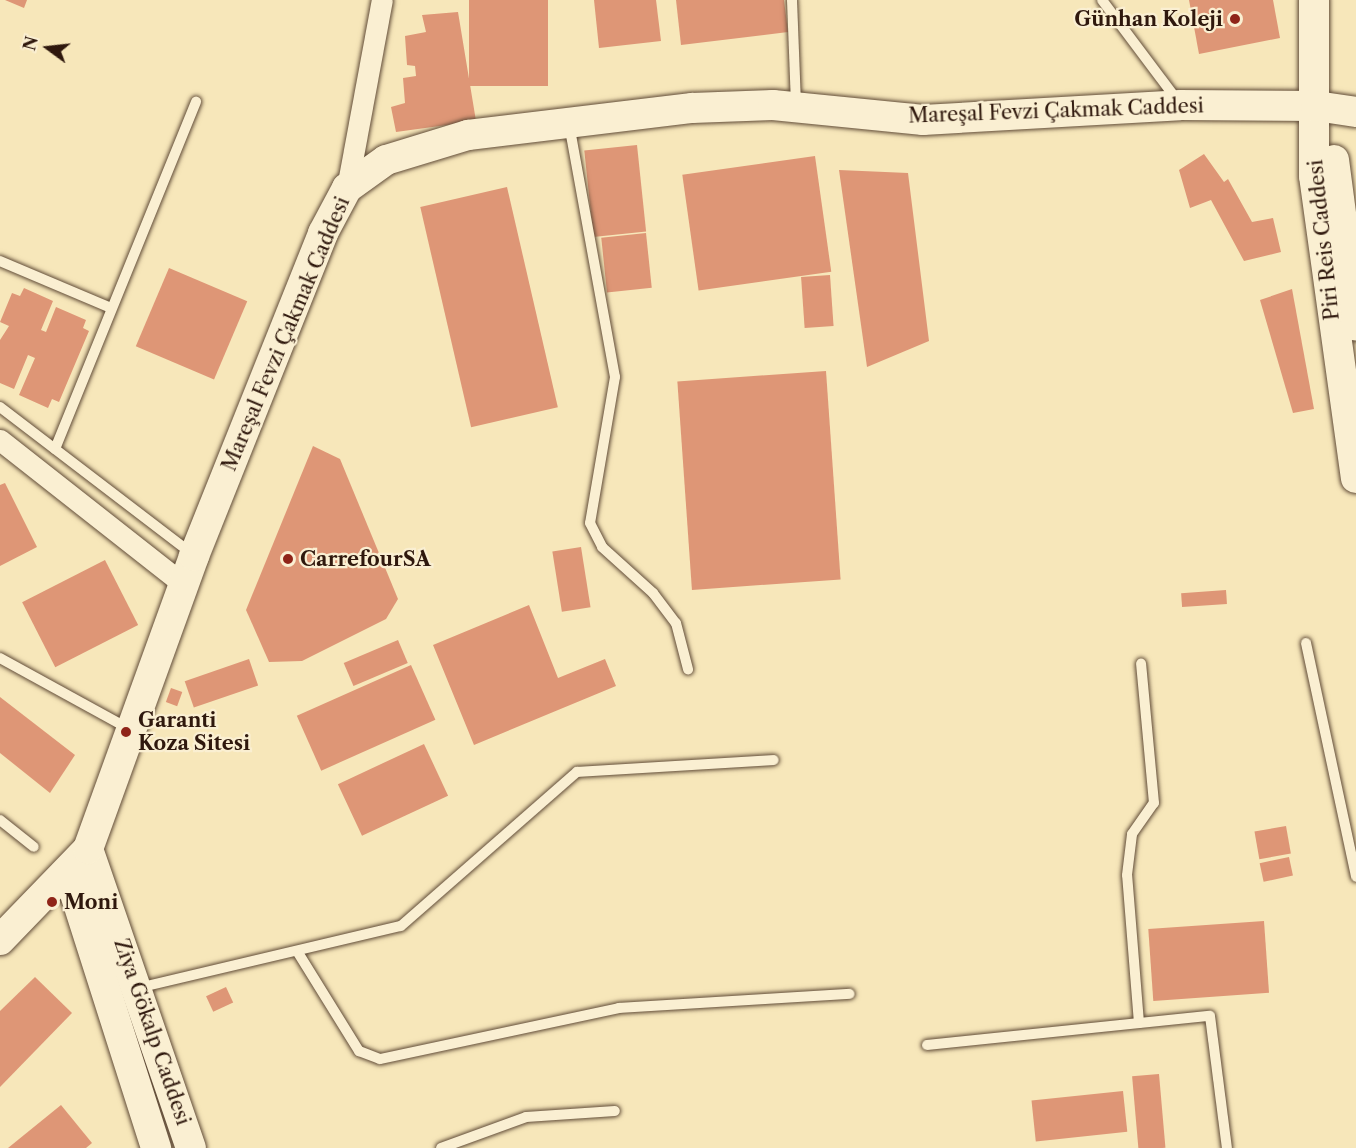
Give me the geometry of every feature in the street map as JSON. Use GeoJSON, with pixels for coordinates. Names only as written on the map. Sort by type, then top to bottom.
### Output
{"type":"FeatureCollection","features":[{"type":"Feature","properties":{"kind":"street"},"geometry":{"type":"LineString","coordinates":[[347,188],[382,0]]}},
{"type":"Feature","properties":{"kind":"street","name":"Piri Reis Caddesi"},"geometry":{"type":"LineString","coordinates":[[1314,0],[1335,109],[1314,176],[1356,478]]}},
{"type":"Feature","properties":{"kind":"street","name":"Piri Reis Caddesi"},"geometry":{"type":"LineString","coordinates":[[1329,0],[1335,109],[1335,177],[1356,326]]}},
{"type":"Feature","properties":{"kind":"street","name":"Mareşal Fevzi Çakmak Caddesi"},"geometry":{"type":"LineString","coordinates":[[0,940],[88,849],[194,555],[323,233],[347,188],[386,160],[468,135],[569,121],[692,108],[796,107],[923,120],[1180,105],[1335,109]]}},
{"type":"Feature","properties":{"kind":"street"},"geometry":{"type":"LineString","coordinates":[[0,440],[183,584]]}},
{"type":"Feature","properties":{"kind":"street","name":"Ziya Gökalp Caddesi"},"geometry":{"type":"LineString","coordinates":[[88,849],[190,1148]]}},
{"type":"Feature","properties":{"kind":"street","name":"Ziya Gökalp Caddesi"},"geometry":{"type":"LineString","coordinates":[[68,872],[156,1148]]}},
{"type":"Feature","properties":{"kind":"lane"},"geometry":{"type":"LineString","coordinates":[[792,0],[796,107]]}},
{"type":"Feature","properties":{"kind":"lane"},"geometry":{"type":"LineString","coordinates":[[1102,0],[1180,105]]}},
{"type":"Feature","properties":{"kind":"lane"},"geometry":{"type":"LineString","coordinates":[[55,449],[196,101]]}},
{"type":"Feature","properties":{"kind":"lane"},"geometry":{"type":"LineString","coordinates":[[569,121],[615,377],[590,523],[602,547],[653,593],[676,623],[688,669]]}},
{"type":"Feature","properties":{"kind":"lane"},"geometry":{"type":"LineString","coordinates":[[0,261],[111,308]]}},
{"type":"Feature","properties":{"kind":"lane"},"geometry":{"type":"LineString","coordinates":[[0,406],[194,555]]}},
{"type":"Feature","properties":{"kind":"lane"},"geometry":{"type":"LineString","coordinates":[[1306,643],[1356,877]]}},
{"type":"Feature","properties":{"kind":"lane"},"geometry":{"type":"LineString","coordinates":[[0,658],[132,731]]}},
{"type":"Feature","properties":{"kind":"lane"},"geometry":{"type":"LineString","coordinates":[[1139,1023],[1127,874],[1132,834],[1154,804],[1141,664]]}},
{"type":"Feature","properties":{"kind":"lane"},"geometry":{"type":"LineString","coordinates":[[137,988],[401,926],[568,776],[774,760]]}},
{"type":"Feature","properties":{"kind":"lane"},"geometry":{"type":"LineString","coordinates":[[0,820],[34,847]]}},
{"type":"Feature","properties":{"kind":"lane"},"geometry":{"type":"LineString","coordinates":[[297,951],[359,1051],[380,1059],[619,1008],[850,994]]}},
{"type":"Feature","properties":{"kind":"lane"},"geometry":{"type":"LineString","coordinates":[[927,1045],[1210,1016],[1227,1148]]}},
{"type":"Feature","properties":{"kind":"lane"},"geometry":{"type":"LineString","coordinates":[[441,1148],[526,1117],[615,1111]]}},
{"type":"Feature","properties":{"kind":"building"},"geometry":{"type":"Polygon","coordinates":[[[5,0],[27,0],[24,8],[5,0]]]}},
{"type":"Feature","properties":{"kind":"building"},"geometry":{"type":"Polygon","coordinates":[[[469,0],[548,0],[548,86],[469,86],[469,0]]]}},
{"type":"Feature","properties":{"kind":"building"},"geometry":{"type":"Polygon","coordinates":[[[594,0],[656,0],[661,41],[599,48],[594,0]]]}},
{"type":"Feature","properties":{"kind":"building"},"geometry":{"type":"Polygon","coordinates":[[[676,0],[784,0],[788,32],[681,45],[676,0]]]}},
{"type":"Feature","properties":{"kind":"building","name":"Günhan Koleji"},"geometry":{"type":"Polygon","coordinates":[[[1189,0],[1273,0],[1280,38],[1199,54],[1189,0]]]}},
{"type":"Feature","properties":{"kind":"building"},"geometry":{"type":"Polygon","coordinates":[[[458,12],[476,121],[396,132],[391,107],[405,103],[403,78],[416,76],[415,66],[407,65],[405,36],[426,32],[422,15],[458,12]]]}},
{"type":"Feature","properties":{"kind":"building"},"geometry":{"type":"Polygon","coordinates":[[[637,145],[646,232],[593,237],[584,151],[637,145]]]}},
{"type":"Feature","properties":{"kind":"building"},"geometry":{"type":"Polygon","coordinates":[[[1204,154],[1224,182],[1228,179],[1252,222],[1273,218],[1281,252],[1244,261],[1211,200],[1190,208],[1179,170],[1204,154]]]}},
{"type":"Feature","properties":{"kind":"building"},"geometry":{"type":"Polygon","coordinates":[[[815,156],[831,272],[699,291],[682,175],[815,156]]]}},
{"type":"Feature","properties":{"kind":"building"},"geometry":{"type":"Polygon","coordinates":[[[839,170],[908,173],[929,341],[867,367],[839,170]]]}},
{"type":"Feature","properties":{"kind":"building"},"geometry":{"type":"Polygon","coordinates":[[[507,187],[558,407],[471,427],[420,207],[507,187]]]}},
{"type":"Feature","properties":{"kind":"building"},"geometry":{"type":"Polygon","coordinates":[[[646,233],[652,288],[607,292],[601,238],[646,233]]]}},
{"type":"Feature","properties":{"kind":"building"},"geometry":{"type":"Polygon","coordinates":[[[169,268],[247,301],[214,379],[136,346],[169,268]]]}},
{"type":"Feature","properties":{"kind":"building"},"geometry":{"type":"Polygon","coordinates":[[[830,275],[834,326],[805,328],[801,277],[830,275]]]}},
{"type":"Feature","properties":{"kind":"building"},"geometry":{"type":"Polygon","coordinates":[[[24,288],[53,301],[41,330],[46,332],[56,307],[86,320],[83,328],[89,331],[59,402],[52,399],[48,408],[19,395],[35,358],[28,355],[14,389],[0,383],[0,340],[9,326],[0,322],[12,293],[20,296],[24,288]]]}},
{"type":"Feature","properties":{"kind":"building"},"geometry":{"type":"Polygon","coordinates":[[[1292,289],[1314,409],[1293,413],[1260,300],[1292,289]]]}},
{"type":"Feature","properties":{"kind":"building"},"geometry":{"type":"Polygon","coordinates":[[[826,371],[841,579],[692,590],[677,381],[826,371]]]}},
{"type":"Feature","properties":{"kind":"building"},"geometry":{"type":"Polygon","coordinates":[[[313,446],[340,459],[398,599],[386,619],[302,661],[269,662],[246,610],[313,446]]]}},
{"type":"Feature","properties":{"kind":"building"},"geometry":{"type":"Polygon","coordinates":[[[5,483],[37,547],[0,566],[0,485],[5,483]]]}},
{"type":"Feature","properties":{"kind":"building"},"geometry":{"type":"Polygon","coordinates":[[[581,547],[591,607],[562,612],[552,552],[581,547]]]}},
{"type":"Feature","properties":{"kind":"building"},"geometry":{"type":"Polygon","coordinates":[[[105,560],[138,625],[55,667],[22,602],[105,560]]]}},
{"type":"Feature","properties":{"kind":"building"},"geometry":{"type":"Polygon","coordinates":[[[1226,590],[1227,604],[1182,607],[1181,593],[1226,590]]]}},
{"type":"Feature","properties":{"kind":"building"},"geometry":{"type":"Polygon","coordinates":[[[529,605],[558,678],[605,659],[616,686],[474,745],[433,645],[529,605]]]}},
{"type":"Feature","properties":{"kind":"building"},"geometry":{"type":"Polygon","coordinates":[[[398,640],[408,663],[353,686],[344,663],[398,640]]]}},
{"type":"Feature","properties":{"kind":"building"},"geometry":{"type":"Polygon","coordinates":[[[249,659],[258,685],[194,708],[185,681],[249,659]]]}},
{"type":"Feature","properties":{"kind":"building"},"geometry":{"type":"Polygon","coordinates":[[[411,665],[435,720],[321,771],[297,716],[411,665]]]}},
{"type":"Feature","properties":{"kind":"building"},"geometry":{"type":"Polygon","coordinates":[[[171,688],[182,692],[177,706],[166,702],[171,688]]]}},
{"type":"Feature","properties":{"kind":"building"},"geometry":{"type":"Polygon","coordinates":[[[0,697],[75,755],[50,793],[0,753],[0,697]]]}},
{"type":"Feature","properties":{"kind":"building"},"geometry":{"type":"Polygon","coordinates":[[[424,744],[448,796],[362,836],[338,784],[424,744]]]}},
{"type":"Feature","properties":{"kind":"building"},"geometry":{"type":"Polygon","coordinates":[[[1286,826],[1291,854],[1259,859],[1254,832],[1286,826]]]}},
{"type":"Feature","properties":{"kind":"building"},"geometry":{"type":"Polygon","coordinates":[[[1289,857],[1293,876],[1264,882],[1260,863],[1289,857]]]}},
{"type":"Feature","properties":{"kind":"building"},"geometry":{"type":"Polygon","coordinates":[[[1264,921],[1269,993],[1153,1001],[1148,929],[1264,921]]]}},
{"type":"Feature","properties":{"kind":"building"},"geometry":{"type":"Polygon","coordinates":[[[35,977],[72,1013],[0,1087],[0,1011],[35,977]]]}},
{"type":"Feature","properties":{"kind":"building"},"geometry":{"type":"Polygon","coordinates":[[[226,987],[233,1002],[213,1012],[206,996],[226,987]]]}},
{"type":"Feature","properties":{"kind":"building"},"geometry":{"type":"Polygon","coordinates":[[[1159,1074],[1165,1148],[1138,1148],[1132,1076],[1159,1074]]]}},
{"type":"Feature","properties":{"kind":"building"},"geometry":{"type":"Polygon","coordinates":[[[1123,1091],[1127,1132],[1036,1141],[1032,1101],[1123,1091]]]}},
{"type":"Feature","properties":{"kind":"building"},"geometry":{"type":"Polygon","coordinates":[[[61,1105],[92,1143],[86,1148],[8,1148],[61,1105]]]}},
{"type":"Feature","properties":{"kind":"place","name":"Günhan Koleji"},"geometry":{"type":"Point","coordinates":[1235,19]}},
{"type":"Feature","properties":{"kind":"place","name":"CarrefourSA"},"geometry":{"type":"Point","coordinates":[288,559]}},
{"type":"Feature","properties":{"kind":"place","name":"Garanti Koza Sitesi"},"geometry":{"type":"Point","coordinates":[126,732]}},
{"type":"Feature","properties":{"kind":"place","name":"Moni"},"geometry":{"type":"Point","coordinates":[52,902]}}]}
